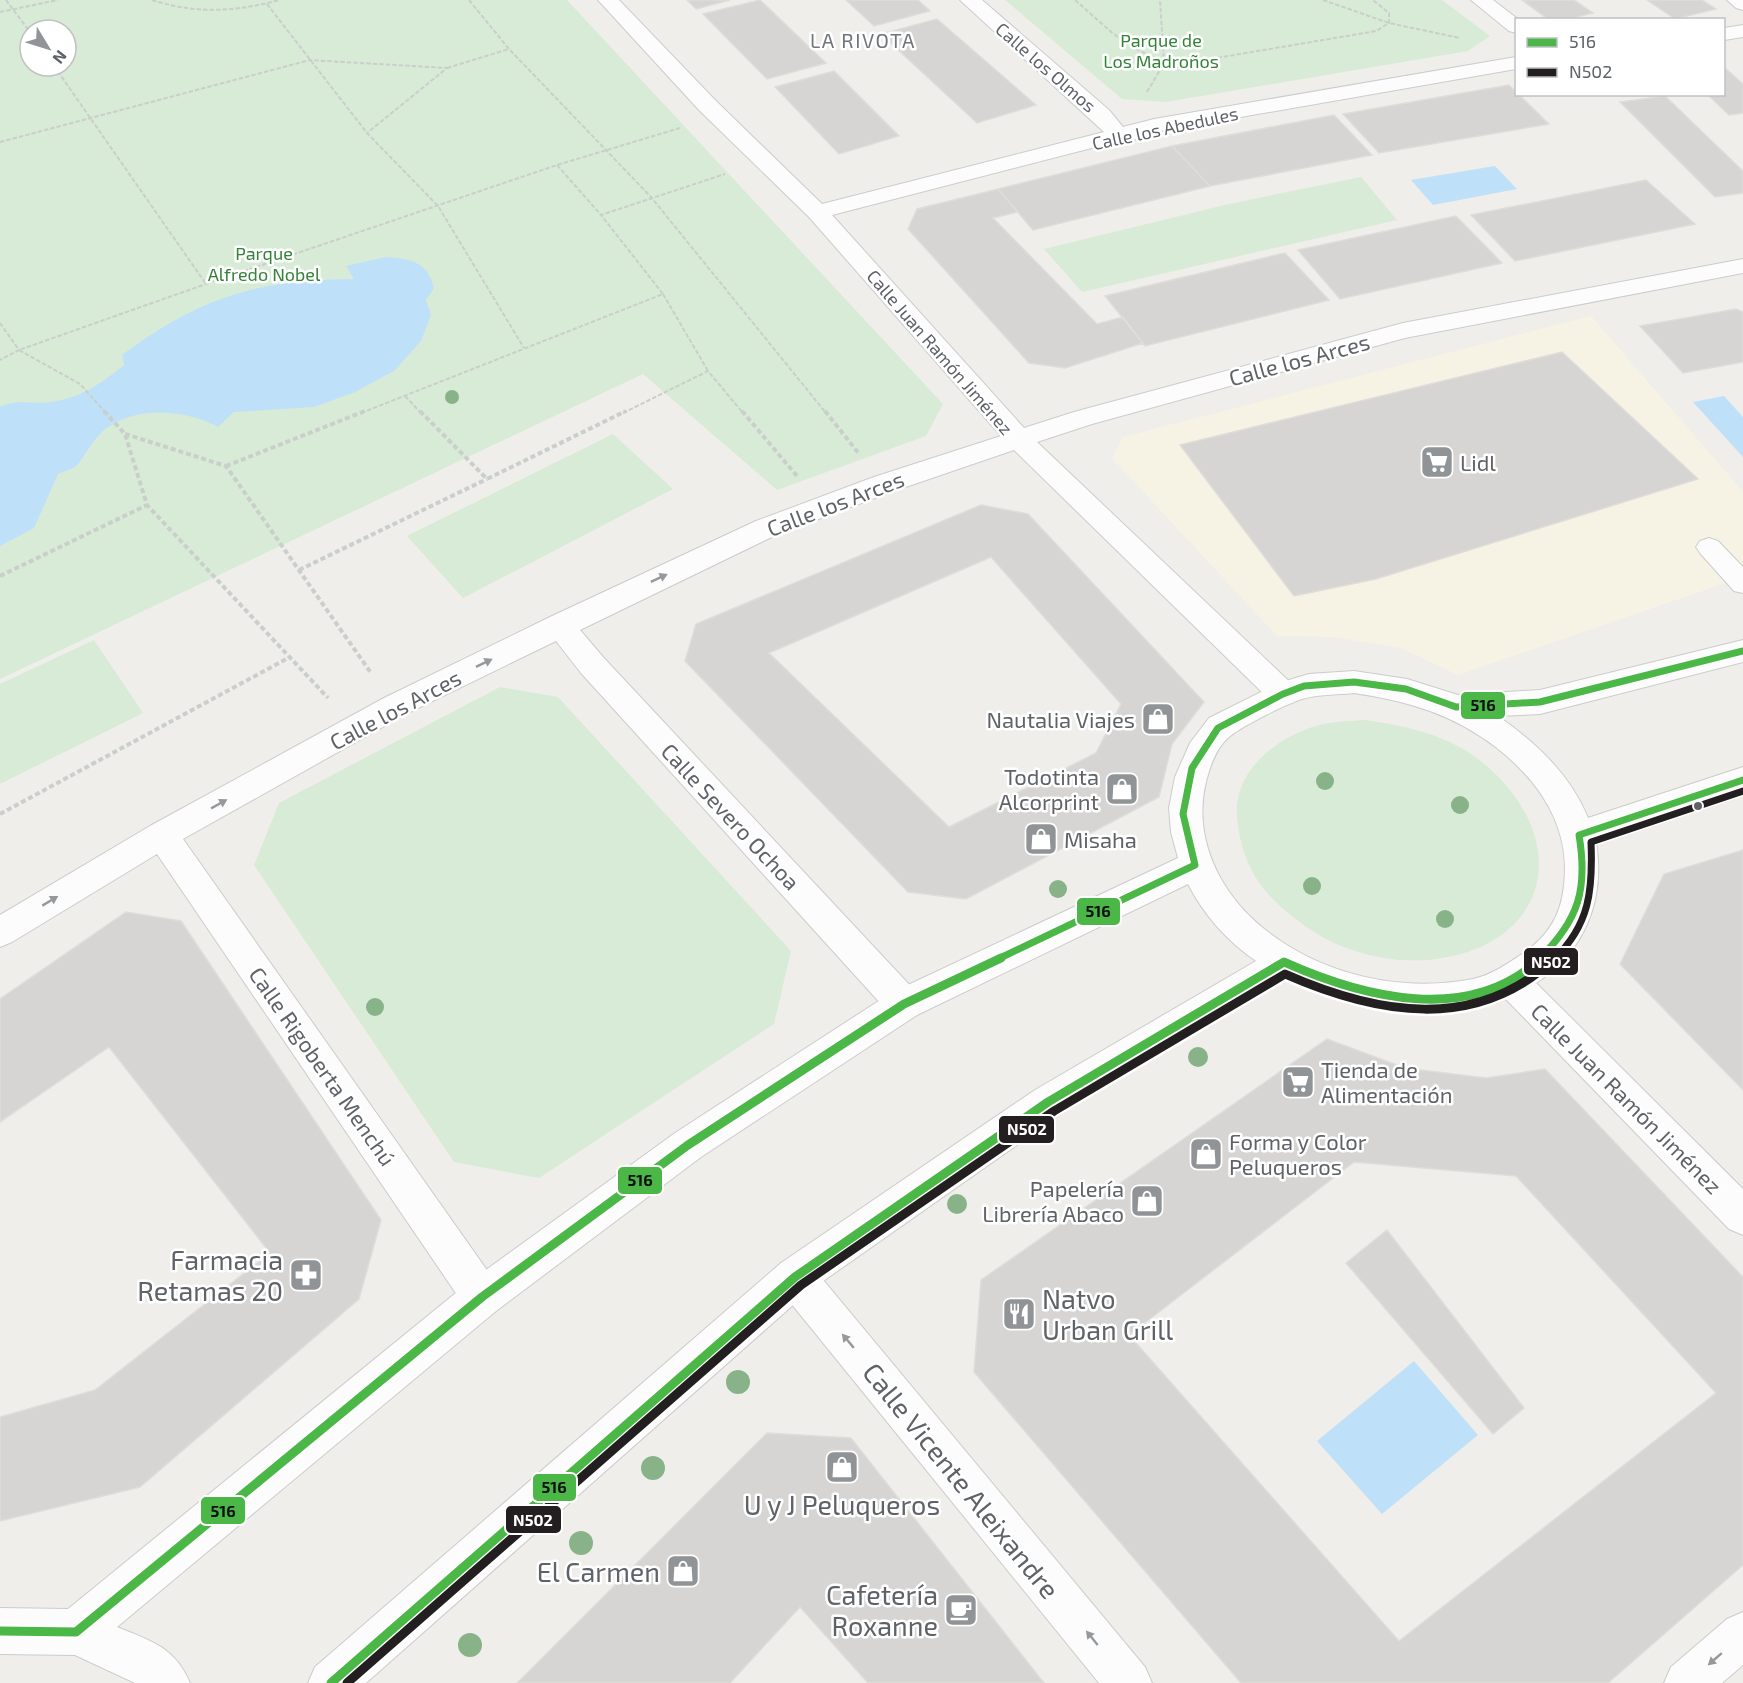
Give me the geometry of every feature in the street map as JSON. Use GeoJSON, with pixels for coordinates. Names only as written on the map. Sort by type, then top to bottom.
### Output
{"type":"FeatureCollection","features":[{"type":"Feature","properties":{"kind":"street","name":"Calle Juan Ramón Jiménez"},"geometry":{"type":"LineString","coordinates":[[608,0],[707,105],[817,212],[1018,439],[1283,694]]}},
{"type":"Feature","properties":{"kind":"street","name":"Calle los Olmos"},"geometry":{"type":"LineString","coordinates":[[970,0],[1101,115],[1120,137]]}},
{"type":"Feature","properties":{"kind":"street"},"geometry":{"type":"LineString","coordinates":[[1481,0],[1515,26]]}},
{"type":"Feature","properties":{"kind":"street"},"geometry":{"type":"LineString","coordinates":[[1737,0],[1743,4]]}},
{"type":"Feature","properties":{"kind":"street"},"geometry":{"type":"LineString","coordinates":[[1725,34],[1743,31]]}},
{"type":"Feature","properties":{"kind":"street","name":"Calle los Abedules"},"geometry":{"type":"LineString","coordinates":[[817,212],[1120,137],[1154,126],[1515,63]]}},
{"type":"Feature","properties":{"kind":"street","name":"Calle los Arces"},"geometry":{"type":"LineString","coordinates":[[0,932],[162,835],[395,706],[766,528],[884,484],[1083,418],[1402,331],[1743,266]]}},
{"type":"Feature","properties":{"kind":"street","name":"Calle Severo Ochoa"},"geometry":{"type":"LineString","coordinates":[[560,625],[592,665],[904,1004]]}},
{"type":"Feature","properties":{"kind":"street"},"geometry":{"type":"LineString","coordinates":[[1456,707],[1540,702],[1743,651]]}},
{"type":"Feature","properties":{"kind":"street"},"geometry":{"type":"LineString","coordinates":[[1354,682],[1406,689],[1456,707],[1511,740],[1554,784],[1579,835],[1584,878],[1575,919],[1550,954],[1511,981],[1459,998],[1400,999],[1340,987],[1284,962],[1245,933],[1222,909],[1195,865],[1183,814],[1192,768],[1218,728],[1283,694],[1304,686],[1354,682]]}},
{"type":"Feature","properties":{"kind":"street"},"geometry":{"type":"LineString","coordinates":[[1579,835],[1743,780]]}},
{"type":"Feature","properties":{"kind":"street","name":"Calle Rigoberta Menchú"},"geometry":{"type":"LineString","coordinates":[[162,835],[482,1297]]}},
{"type":"Feature","properties":{"kind":"street"},"geometry":{"type":"LineString","coordinates":[[76,1632],[482,1297],[688,1145],[904,1004],[1195,865]]}},
{"type":"Feature","properties":{"kind":"street"},"geometry":{"type":"LineString","coordinates":[[331,1683],[795,1277],[1048,1102],[1284,962]]}},
{"type":"Feature","properties":{"kind":"street","name":"Calle Juan Ramón Jiménez"},"geometry":{"type":"LineString","coordinates":[[1511,981],[1743,1216]]}},
{"type":"Feature","properties":{"kind":"street","name":"Calle Vicente Aleixandre"},"geometry":{"type":"LineString","coordinates":[[795,1277],[1129,1683]]}},
{"type":"Feature","properties":{"kind":"street"},"geometry":{"type":"LineString","coordinates":[[0,1632],[76,1632],[149,1664],[167,1683]]}},
{"type":"Feature","properties":{"kind":"street"},"geometry":{"type":"LineString","coordinates":[[1687,1683],[1743,1635]]}},
{"type":"Feature","properties":{"kind":"lane"},"geometry":{"type":"LineString","coordinates":[[1709,546],[1743,584]]}},
{"type":"Feature","properties":{"kind":"path"},"geometry":{"type":"LineString","coordinates":[[6,0],[20,18]]}},
{"type":"Feature","properties":{"kind":"path"},"geometry":{"type":"LineString","coordinates":[[0,12],[58,0]]}},
{"type":"Feature","properties":{"kind":"path"},"geometry":{"type":"LineString","coordinates":[[152,0],[168,6],[198,10],[232,10],[279,0]]}},
{"type":"Feature","properties":{"kind":"path"},"geometry":{"type":"LineString","coordinates":[[469,0],[509,49],[651,197],[866,463]]}},
{"type":"Feature","properties":{"kind":"path"},"geometry":{"type":"LineString","coordinates":[[1075,0],[1141,56],[1164,63],[1187,63],[1376,31],[1389,23]]}},
{"type":"Feature","properties":{"kind":"path"},"geometry":{"type":"LineString","coordinates":[[1160,0],[1164,63]]}},
{"type":"Feature","properties":{"kind":"path"},"geometry":{"type":"LineString","coordinates":[[1323,0],[1389,23],[1470,40]]}},
{"type":"Feature","properties":{"kind":"path"},"geometry":{"type":"LineString","coordinates":[[1373,0],[1389,13],[1389,23]]}},
{"type":"Feature","properties":{"kind":"path"},"geometry":{"type":"LineString","coordinates":[[267,4],[367,133],[438,206],[524,349]]}},
{"type":"Feature","properties":{"kind":"path"},"geometry":{"type":"LineString","coordinates":[[0,142],[310,60],[447,68],[509,49]]}},
{"type":"Feature","properties":{"kind":"path"},"geometry":{"type":"LineString","coordinates":[[367,133],[447,68]]}},
{"type":"Feature","properties":{"kind":"path"},"geometry":{"type":"LineString","coordinates":[[63,78],[206,284]]}},
{"type":"Feature","properties":{"kind":"path"},"geometry":{"type":"LineString","coordinates":[[0,360],[19,350],[206,284],[556,165],[688,126]]}},
{"type":"Feature","properties":{"kind":"path"},"geometry":{"type":"LineString","coordinates":[[556,165],[601,215],[663,294],[708,371],[797,477]]}},
{"type":"Feature","properties":{"kind":"path"},"geometry":{"type":"LineString","coordinates":[[601,215],[731,172]]}},
{"type":"Feature","properties":{"kind":"path"},"geometry":{"type":"LineString","coordinates":[[226,466],[663,294]]}},
{"type":"Feature","properties":{"kind":"path"},"geometry":{"type":"LineString","coordinates":[[0,323],[19,350],[80,384],[125,434],[147,505],[329,699],[395,706]]}},
{"type":"Feature","properties":{"kind":"path"},"geometry":{"type":"LineString","coordinates":[[299,570],[708,371]]}},
{"type":"Feature","properties":{"kind":"path"},"geometry":{"type":"LineString","coordinates":[[405,396],[487,479]]}},
{"type":"Feature","properties":{"kind":"path"},"geometry":{"type":"LineString","coordinates":[[125,434],[226,466],[395,706]]}},
{"type":"Feature","properties":{"kind":"path"},"geometry":{"type":"LineString","coordinates":[[0,576],[147,505]]}},
{"type":"Feature","properties":{"kind":"path"},"geometry":{"type":"LineString","coordinates":[[0,814],[290,657]]}},
{"type":"Feature","properties":{"kind":"shaded area"},"geometry":{"type":"Polygon","coordinates":[[[1591,316],[1743,492],[1743,577],[1458,675],[1401,648],[1333,637],[1277,636],[1112,458],[1123,437],[1591,316]]]}},
{"type":"Feature","properties":{"kind":"green space","name":"Parque Alfredo Nobel"},"geometry":{"type":"Polygon","coordinates":[[[0,0],[567,0],[943,404],[926,436],[777,490],[643,374],[0,679],[0,0]]]}},
{"type":"Feature","properties":{"kind":"green space","name":"Parque de Los Madroños"},"geometry":{"type":"Polygon","coordinates":[[[1005,0],[1442,0],[1490,36],[1468,51],[1166,102],[1122,99],[1005,0]]]}},
{"type":"Feature","properties":{"kind":"green space"},"geometry":{"type":"Polygon","coordinates":[[[1361,177],[1397,220],[1082,292],[1044,249],[1229,204],[1361,177]]]}},
{"type":"Feature","properties":{"kind":"green space"},"geometry":{"type":"Polygon","coordinates":[[[613,434],[673,489],[463,598],[407,536],[613,434]]]}},
{"type":"Feature","properties":{"kind":"green space"},"geometry":{"type":"Polygon","coordinates":[[[94,640],[143,713],[0,784],[0,684],[94,640]]]}},
{"type":"Feature","properties":{"kind":"green space"},"geometry":{"type":"Polygon","coordinates":[[[500,687],[558,697],[791,951],[774,1024],[539,1178],[454,1162],[254,865],[279,803],[500,687]]]}},
{"type":"Feature","properties":{"kind":"green space"},"geometry":{"type":"Polygon","coordinates":[[[1365,720],[1396,725],[1442,738],[1482,762],[1511,792],[1530,823],[1538,855],[1536,885],[1524,913],[1501,935],[1469,951],[1427,960],[1382,958],[1352,950],[1311,930],[1270,896],[1251,870],[1240,837],[1237,818],[1238,800],[1251,769],[1277,745],[1308,729],[1329,723],[1365,720]]]}},
{"type":"Feature","properties":{"kind":"water"},"geometry":{"type":"Polygon","coordinates":[[[1495,166],[1517,189],[1433,205],[1411,180],[1495,166]]]}},
{"type":"Feature","properties":{"kind":"water"},"geometry":{"type":"Polygon","coordinates":[[[386,257],[417,263],[427,272],[434,288],[426,300],[431,315],[421,341],[394,371],[355,392],[314,407],[234,412],[218,427],[191,416],[160,412],[129,417],[115,423],[99,435],[75,467],[58,474],[34,528],[0,546],[0,407],[18,402],[43,403],[80,394],[124,365],[122,355],[150,335],[204,306],[258,288],[319,280],[354,279],[346,266],[386,257]]]}},
{"type":"Feature","properties":{"kind":"water"},"geometry":{"type":"Polygon","coordinates":[[[1724,396],[1743,417],[1743,457],[1693,402],[1724,396]]]}},
{"type":"Feature","properties":{"kind":"water"},"geometry":{"type":"Polygon","coordinates":[[[1414,1361],[1478,1435],[1382,1514],[1317,1441],[1414,1361]]]}},
{"type":"Feature","properties":{"kind":"building"},"geometry":{"type":"Polygon","coordinates":[[[687,0],[730,0],[696,9],[687,0]]]}},
{"type":"Feature","properties":{"kind":"building"},"geometry":{"type":"Polygon","coordinates":[[[760,0],[826,63],[767,79],[703,14],[760,0]]]}},
{"type":"Feature","properties":{"kind":"building"},"geometry":{"type":"Polygon","coordinates":[[[846,0],[918,0],[930,11],[874,26],[846,0]]]}},
{"type":"Feature","properties":{"kind":"building"},"geometry":{"type":"Polygon","coordinates":[[[1522,0],[1574,0],[1593,13],[1573,18],[1546,18],[1522,0]]]}},
{"type":"Feature","properties":{"kind":"building"},"geometry":{"type":"Polygon","coordinates":[[[1647,0],[1702,0],[1716,9],[1679,18],[1674,18],[1647,0]]]}},
{"type":"Feature","properties":{"kind":"building"},"geometry":{"type":"Polygon","coordinates":[[[937,19],[1036,105],[977,123],[881,34],[937,19]]]}},
{"type":"Feature","properties":{"kind":"building"},"geometry":{"type":"Polygon","coordinates":[[[1725,68],[1743,84],[1743,113],[1729,115],[1709,96],[1725,96],[1725,68]]]}},
{"type":"Feature","properties":{"kind":"building"},"geometry":{"type":"Polygon","coordinates":[[[834,71],[899,136],[839,154],[775,87],[834,71]]]}},
{"type":"Feature","properties":{"kind":"building"},"geometry":{"type":"Polygon","coordinates":[[[1509,85],[1515,91],[1515,96],[1520,96],[1549,124],[1379,153],[1343,114],[1509,85]]]}},
{"type":"Feature","properties":{"kind":"building"},"geometry":{"type":"Polygon","coordinates":[[[1665,96],[1743,171],[1743,193],[1715,197],[1620,102],[1665,96]]]}},
{"type":"Feature","properties":{"kind":"building"},"geometry":{"type":"Polygon","coordinates":[[[1334,115],[1372,155],[1210,186],[1172,146],[1334,115]]]}},
{"type":"Feature","properties":{"kind":"building"},"geometry":{"type":"Polygon","coordinates":[[[1172,146],[1210,186],[1033,230],[998,189],[1172,146]]]}},
{"type":"Feature","properties":{"kind":"building"},"geometry":{"type":"Polygon","coordinates":[[[1646,180],[1695,224],[1515,261],[1471,215],[1646,180]]]}},
{"type":"Feature","properties":{"kind":"building"},"geometry":{"type":"Polygon","coordinates":[[[998,189],[1018,212],[993,218],[1097,324],[1123,317],[1143,343],[1065,368],[1029,363],[908,229],[917,209],[998,189]]]}},
{"type":"Feature","properties":{"kind":"building"},"geometry":{"type":"Polygon","coordinates":[[[1456,216],[1502,263],[1340,299],[1298,250],[1456,216]]]}},
{"type":"Feature","properties":{"kind":"building"},"geometry":{"type":"Polygon","coordinates":[[[1285,253],[1329,300],[1145,346],[1105,296],[1285,253]]]}},
{"type":"Feature","properties":{"kind":"building"},"geometry":{"type":"Polygon","coordinates":[[[1736,309],[1743,312],[1743,362],[1683,373],[1640,326],[1736,309]]]}},
{"type":"Feature","properties":{"kind":"building","name":"Lidl"},"geometry":{"type":"Polygon","coordinates":[[[1562,352],[1698,479],[1376,579],[1294,596],[1180,445],[1562,352]]]}},
{"type":"Feature","properties":{"kind":"building"},"geometry":{"type":"Polygon","coordinates":[[[981,505],[1028,514],[1204,702],[1172,744],[1159,797],[966,899],[908,892],[685,661],[696,624],[981,505]],[[991,557],[769,653],[949,827],[1096,753],[1121,704],[991,557]]]}},
{"type":"Feature","properties":{"kind":"building"},"geometry":{"type":"Polygon","coordinates":[[[1743,850],[1743,1090],[1620,964],[1664,874],[1743,850]]]}},
{"type":"Feature","properties":{"kind":"building"},"geometry":{"type":"Polygon","coordinates":[[[126,912],[181,921],[381,1220],[359,1299],[140,1487],[0,1521],[0,1417],[95,1390],[270,1253],[109,1047],[0,1122],[0,999],[126,912]]]}},
{"type":"Feature","properties":{"kind":"building"},"geometry":{"type":"Polygon","coordinates":[[[1327,1039],[1405,1068],[1486,1078],[1545,1069],[1743,1277],[1743,1565],[1608,1683],[1241,1683],[974,1372],[981,1280],[1327,1039]],[[1354,1162],[1129,1335],[1399,1641],[1716,1393],[1516,1176],[1354,1162]]]}},
{"type":"Feature","properties":{"kind":"building"},"geometry":{"type":"Polygon","coordinates":[[[1387,1230],[1524,1408],[1493,1434],[1346,1263],[1387,1230]]]}},
{"type":"Feature","properties":{"kind":"building"},"geometry":{"type":"Polygon","coordinates":[[[767,1433],[851,1438],[1044,1683],[868,1683],[800,1607],[730,1683],[517,1683],[767,1433]]]}},
{"type":"Feature","properties":{"kind":"transit line","name":"516"},"geometry":{"type":"LineString","coordinates":[[0,1631],[76,1632],[482,1297],[688,1145],[904,1004],[1195,865],[1183,814],[1192,768],[1218,728],[1283,694],[1304,686],[1354,682],[1406,689],[1456,707],[1540,702],[1743,651]]}},
{"type":"Feature","properties":{"kind":"transit line","name":"516"},"geometry":{"type":"LineString","coordinates":[[331,1683],[795,1277],[1048,1102],[1284,962],[1360,992],[1413,999],[1439,999],[1465,995],[1490,988],[1514,977],[1535,963],[1554,945],[1575,912],[1584,882],[1579,835],[1743,780]]}},
{"type":"Feature","properties":{"kind":"transit line","name":"N502"},"geometry":{"type":"LineString","coordinates":[[347,1683],[801,1285],[1054,1111],[1285,974],[1354,1001],[1398,1009],[1436,1009],[1474,1003],[1509,990],[1540,972],[1566,948],[1584,918],[1593,883],[1591,842],[1743,791]]}},
{"type":"Feature","properties":{"kind":"place","name":"Lidl"},"geometry":{"type":"Point","coordinates":[1437,462]}},
{"type":"Feature","properties":{"kind":"place","name":"Nautalia Viajes"},"geometry":{"type":"Point","coordinates":[1158,719]}},
{"type":"Feature","properties":{"kind":"place","name":"Todotinta Alcorprint"},"geometry":{"type":"Point","coordinates":[1122,789]}},
{"type":"Feature","properties":{"kind":"place","name":"Misaha"},"geometry":{"type":"Point","coordinates":[1041,839]}},
{"type":"Feature","properties":{"kind":"place","name":"Tienda de Alimentación"},"geometry":{"type":"Point","coordinates":[1298,1082]}},
{"type":"Feature","properties":{"kind":"place","name":"Forma y Color Peluqueros"},"geometry":{"type":"Point","coordinates":[1206,1154]}},
{"type":"Feature","properties":{"kind":"place","name":"Papelería Librería Abaco"},"geometry":{"type":"Point","coordinates":[1147,1201]}},
{"type":"Feature","properties":{"kind":"place","name":"Farmacia Retamas 20"},"geometry":{"type":"Point","coordinates":[306,1275]}},
{"type":"Feature","properties":{"kind":"place","name":"Natvo Urban Grill"},"geometry":{"type":"Point","coordinates":[1019,1314]}},
{"type":"Feature","properties":{"kind":"place","name":"U y J Peluqueros"},"geometry":{"type":"Point","coordinates":[842,1467]}},
{"type":"Feature","properties":{"kind":"place","name":"El Carmen"},"geometry":{"type":"Point","coordinates":[683,1571]}},
{"type":"Feature","properties":{"kind":"place","name":"Cafetería Roxanne"},"geometry":{"type":"Point","coordinates":[961,1610]}},
{"type":"Feature","properties":{"kind":"district","name":"LA RIVOTA"},"geometry":{"type":"Point","coordinates":[863,40]}}]}
